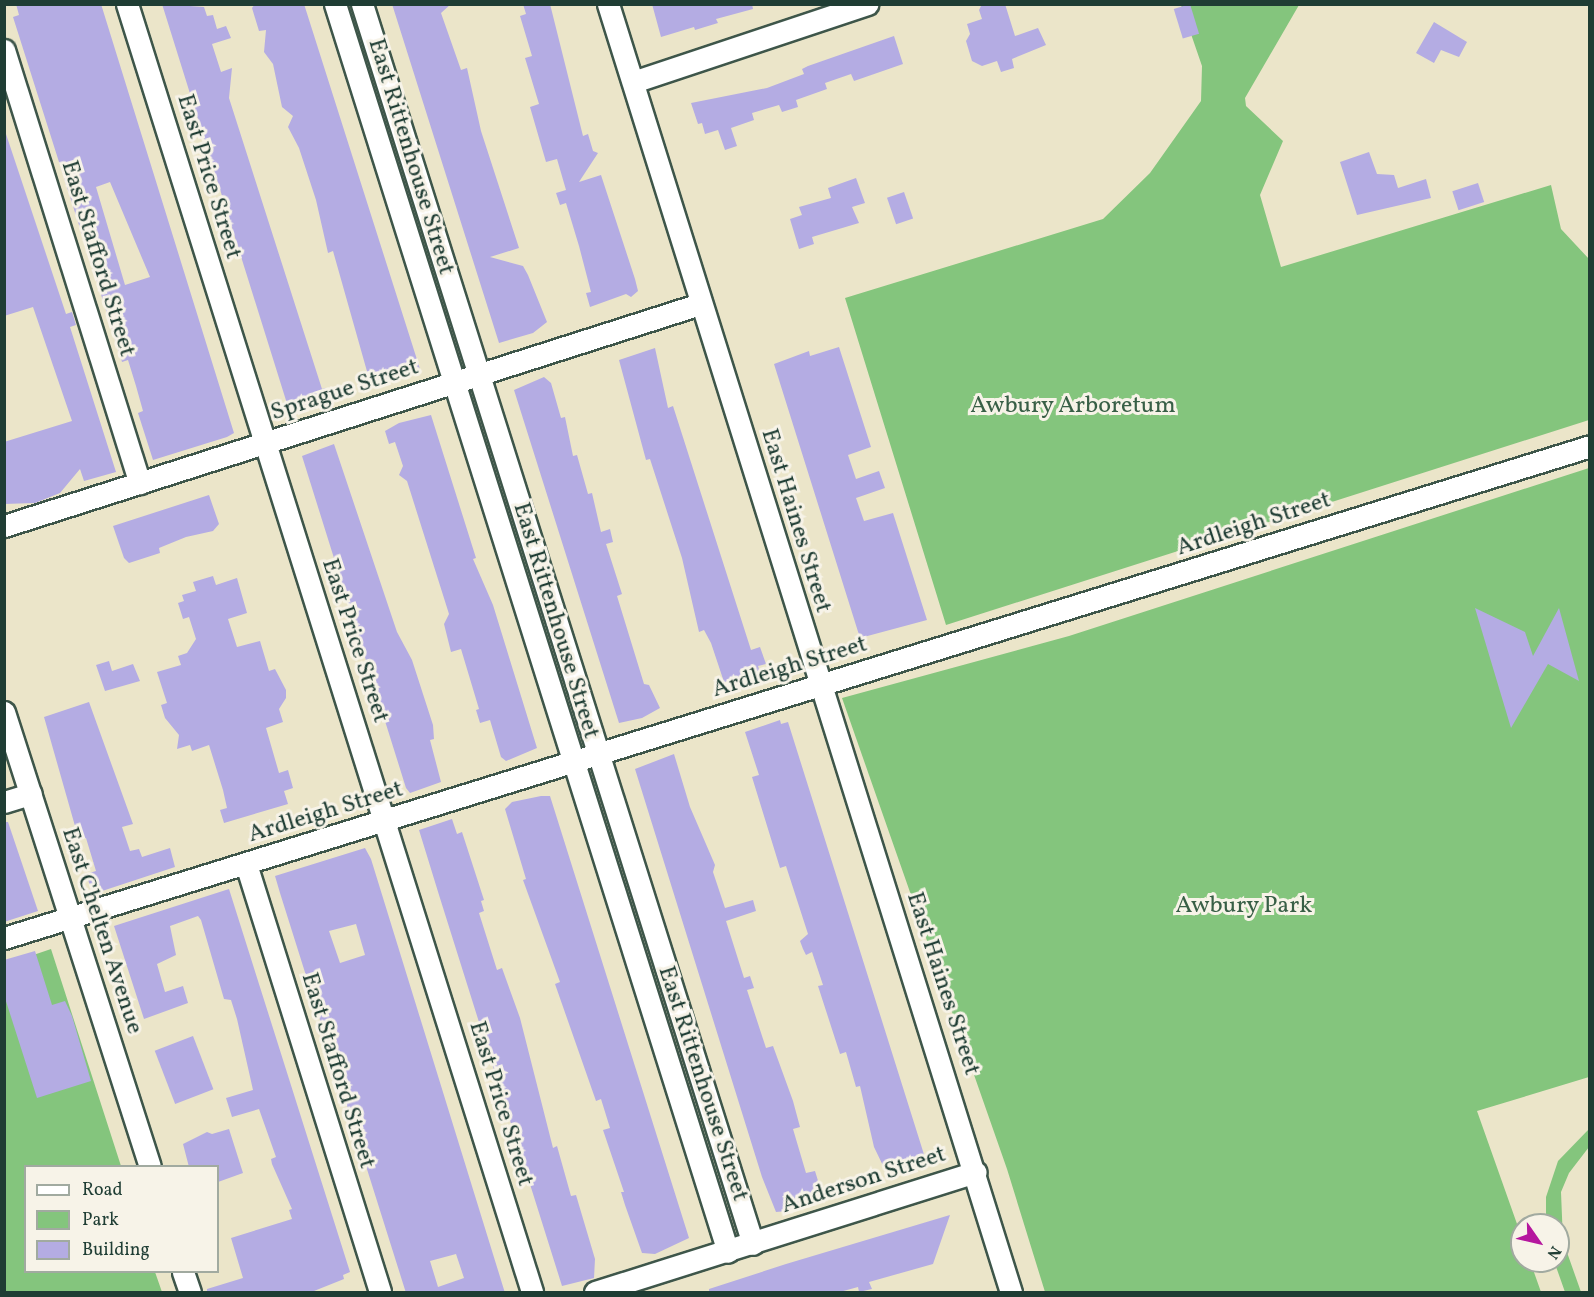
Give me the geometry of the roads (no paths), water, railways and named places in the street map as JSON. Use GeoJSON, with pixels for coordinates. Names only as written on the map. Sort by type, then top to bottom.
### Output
{"type":"FeatureCollection","features":[{"type":"Feature","properties":{"kind":"street","name":"East Price Street"},"geometry":{"type":"LineString","coordinates":[[127,4],[532,1293]]}},
{"type":"Feature","properties":{"kind":"street","name":"East Rittenhouse Street"},"geometry":{"type":"LineString","coordinates":[[335,4],[728,1252]]}},
{"type":"Feature","properties":{"kind":"street","name":"East Rittenhouse Street"},"geometry":{"type":"LineString","coordinates":[[362,4],[753,1244]]}},
{"type":"Feature","properties":{"kind":"street","name":"East Haines Street"},"geometry":{"type":"LineString","coordinates":[[608,4],[700,304],[976,1172],[1011,1293]]}},
{"type":"Feature","properties":{"kind":"street"},"geometry":{"type":"LineString","coordinates":[[633,82],[867,4]]}},
{"type":"Feature","properties":{"kind":"street","name":"East Stafford Street"},"geometry":{"type":"LineString","coordinates":[[4,50],[140,483]]}},
{"type":"Feature","properties":{"kind":"street","name":"Sprague Street"},"geometry":{"type":"LineString","coordinates":[[4,526],[700,304]]}},
{"type":"Feature","properties":{"kind":"street","name":"Ardleigh Street"},"geometry":{"type":"LineString","coordinates":[[4,938],[820,684],[949,648],[1590,446]]}},
{"type":"Feature","properties":{"kind":"street","name":"East Chelten Avenue"},"geometry":{"type":"LineString","coordinates":[[4,712],[149,1165]]}},
{"type":"Feature","properties":{"kind":"street"},"geometry":{"type":"LineString","coordinates":[[4,802],[31,794]]}},
{"type":"Feature","properties":{"kind":"street","name":"East Stafford Street"},"geometry":{"type":"LineString","coordinates":[[246,864],[380,1293]]}},
{"type":"Feature","properties":{"kind":"street","name":"Anderson Street"},"geometry":{"type":"LineString","coordinates":[[595,1293],[976,1172]]}},
{"type":"Feature","properties":{"kind":"street"},"geometry":{"type":"LineString","coordinates":[[183,1273],[190,1293]]}},
{"type":"Feature","properties":{"kind":"park label","name":"Awbury Arboretum"},"geometry":{"type":"Point","coordinates":[1073,407]}},
{"type":"Feature","properties":{"kind":"park label","name":"Awbury Park"},"geometry":{"type":"Point","coordinates":[1244,907]}}]}
